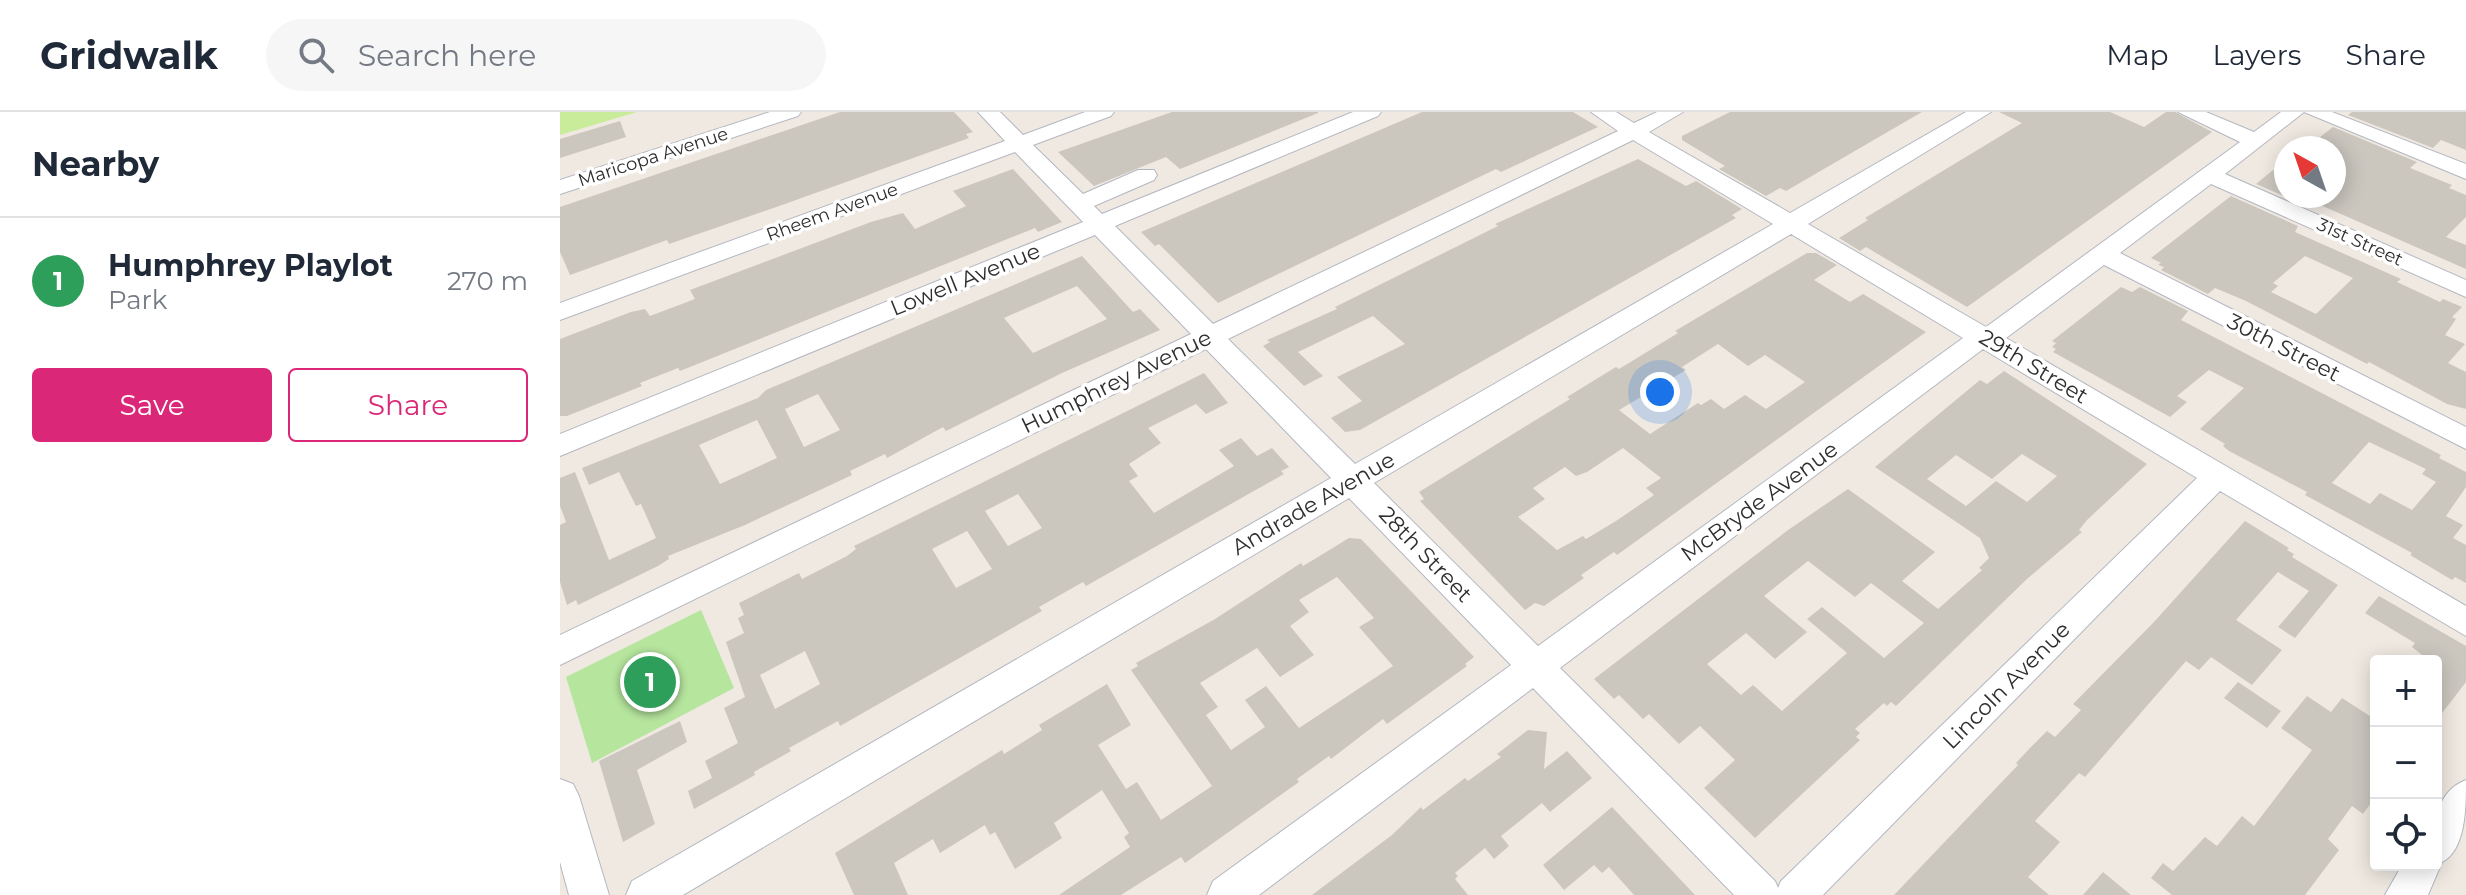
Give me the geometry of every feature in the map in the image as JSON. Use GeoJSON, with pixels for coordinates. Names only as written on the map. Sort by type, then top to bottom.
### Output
{"type":"FeatureCollection","features":[{"type":"Feature","properties":{"kind":"street"},"geometry":{"type":"LineString","coordinates":[[613,169],[640,144],[739,112]]}},
{"type":"Feature","properties":{"kind":"street","name":"Maricopa Avenue"},"geometry":{"type":"LineString","coordinates":[[560,187],[791,112]]}},
{"type":"Feature","properties":{"kind":"street","name":"28th Street"},"geometry":{"type":"LineString","coordinates":[[988,112],[1761,895]]}},
{"type":"Feature","properties":{"kind":"street","name":"Rheem Avenue"},"geometry":{"type":"LineString","coordinates":[[560,312],[1104,112]]}},
{"type":"Feature","properties":{"kind":"street","name":"Lowell Avenue"},"geometry":{"type":"LineString","coordinates":[[560,446],[1089,214],[1371,112]]}},
{"type":"Feature","properties":{"kind":"street","name":"29th Street"},"geometry":{"type":"LineString","coordinates":[[1601,112],[2466,622]]}},
{"type":"Feature","properties":{"kind":"street","name":"Humphrey Avenue"},"geometry":{"type":"LineString","coordinates":[[560,651],[1673,112]]}},
{"type":"Feature","properties":{"kind":"street","name":"Andrade Avenue"},"geometry":{"type":"LineString","coordinates":[[646,895],[1981,112]]}},
{"type":"Feature","properties":{"kind":"street"},"geometry":{"type":"LineString","coordinates":[[2188,112],[2255,140]]}},
{"type":"Feature","properties":{"kind":"street","name":"McBryde Avenue"},"geometry":{"type":"LineString","coordinates":[[1227,895],[1968,346],[1987,337],[2294,112]]}},
{"type":"Feature","properties":{"kind":"street"},"geometry":{"type":"LineString","coordinates":[[2314,112],[2466,172]]}},
{"type":"Feature","properties":{"kind":"street"},"geometry":{"type":"LineString","coordinates":[[1089,214],[1146,175]]}},
{"type":"Feature","properties":{"kind":"street","name":"31st Street"},"geometry":{"type":"LineString","coordinates":[[2209,175],[2466,289]]}},
{"type":"Feature","properties":{"kind":"street","name":"30th Street"},"geometry":{"type":"LineString","coordinates":[[2102,254],[2466,439]]}},
{"type":"Feature","properties":{"kind":"street","name":"Lincoln Avenue"},"geometry":{"type":"LineString","coordinates":[[1795,895],[2218,475]]}},
{"type":"Feature","properties":{"kind":"street"},"geometry":{"type":"LineString","coordinates":[[560,796],[589,895]]}},
{"type":"Feature","properties":{"kind":"street"},"geometry":{"type":"LineString","coordinates":[[2442,836],[2466,798]]}},
{"type":"Feature","properties":{"kind":"street"},"geometry":{"type":"LineString","coordinates":[[2405,895],[2420,871]]}},
{"type":"Feature","properties":{"kind":"green space"},"geometry":{"type":"Polygon","coordinates":[[[560,112],[637,112],[560,135],[560,112]]]}},
{"type":"Feature","properties":{"kind":"green space"},"geometry":{"type":"Polygon","coordinates":[[[701,610],[734,688],[592,763],[566,677],[701,610]]]}},
{"type":"Feature","properties":{"kind":"building"},"geometry":{"type":"Polygon","coordinates":[[[840,112],[954,112],[973,132],[966,134],[969,138],[782,205],[669,244],[667,240],[570,275],[560,252],[560,207],[840,112]]]}},
{"type":"Feature","properties":{"kind":"building"},"geometry":{"type":"Polygon","coordinates":[[[1172,112],[1318,113],[1180,169],[1166,157],[1094,186],[1058,152],[1172,112]]]}},
{"type":"Feature","properties":{"kind":"building"},"geometry":{"type":"Polygon","coordinates":[[[1422,112],[1573,112],[1598,127],[1501,172],[1496,169],[1218,303],[1159,244],[1155,246],[1141,232],[1422,112]]]}},
{"type":"Feature","properties":{"kind":"building"},"geometry":{"type":"Polygon","coordinates":[[[1730,112],[1922,112],[1786,191],[1780,188],[1766,196],[1719,169],[1725,166],[1682,140],[1682,136],[1730,112]]]}},
{"type":"Feature","properties":{"kind":"building"},"geometry":{"type":"Polygon","coordinates":[[[1999,112],[2110,112],[2144,127],[2166,112],[2175,112],[2212,132],[1967,307],[1866,247],[1860,251],[1839,238],[1868,220],[1865,218],[2022,123],[1999,112]]]}},
{"type":"Feature","properties":{"kind":"building"},"geometry":{"type":"Polygon","coordinates":[[[2352,112],[2466,112],[2466,150],[2441,140],[2433,148],[2348,115],[2352,112]]]}},
{"type":"Feature","properties":{"kind":"building"},"geometry":{"type":"Polygon","coordinates":[[[620,121],[626,137],[560,158],[560,139],[620,121]]]}},
{"type":"Feature","properties":{"kind":"building"},"geometry":{"type":"Polygon","coordinates":[[[2333,127],[2417,162],[2410,168],[2452,185],[2449,188],[2466,195],[2466,217],[2446,237],[2466,245],[2466,269],[2327,208],[2346,208],[2346,136],[2321,136],[2333,127]]]}},
{"type":"Feature","properties":{"kind":"building"},"geometry":{"type":"Polygon","coordinates":[[[1638,159],[1686,186],[1696,181],[1742,209],[1732,215],[1736,218],[1360,430],[1345,432],[1331,418],[1362,401],[1337,377],[1405,344],[1373,316],[1298,352],[1323,376],[1304,386],[1263,346],[1270,342],[1267,340],[1337,309],[1335,307],[1498,226],[1495,224],[1638,159]]]}},
{"type":"Feature","properties":{"kind":"building"},"geometry":{"type":"Polygon","coordinates":[[[1013,169],[1062,222],[1038,232],[1035,228],[680,371],[678,368],[640,383],[642,386],[567,416],[560,416],[560,339],[631,312],[645,309],[650,316],[695,299],[690,290],[871,222],[903,213],[915,229],[966,206],[953,191],[1013,169]]]}},
{"type":"Feature","properties":{"kind":"building"},"geometry":{"type":"Polygon","coordinates":[[[2273,170],[2274,192],[2256,184],[2273,170]]]}},
{"type":"Feature","properties":{"kind":"building"},"geometry":{"type":"Polygon","coordinates":[[[2231,196],[2298,226],[2295,232],[2401,279],[2397,282],[2440,302],[2443,299],[2462,307],[2452,317],[2456,319],[2445,335],[2465,344],[2448,363],[2466,372],[2466,409],[2447,404],[2246,301],[2215,288],[2208,294],[2161,270],[2164,267],[2158,265],[2161,263],[2151,258],[2231,196]],[[2305,256],[2273,283],[2278,286],[2271,292],[2316,314],[2353,278],[2305,256]]]}},
{"type":"Feature","properties":{"kind":"building"},"geometry":{"type":"Polygon","coordinates":[[[1807,253],[1816,253],[1837,265],[1814,280],[1850,302],[1863,294],[1926,332],[1617,555],[1614,552],[1581,575],[1584,578],[1544,606],[1535,603],[1525,610],[1420,501],[1424,499],[1419,492],[1570,399],[1567,397],[1678,333],[1675,331],[1807,253]],[[1718,344],[1682,367],[1686,370],[1619,410],[1650,434],[1698,403],[1701,405],[1711,399],[1724,409],[1745,395],[1766,409],[1805,382],[1765,355],[1748,366],[1718,344]],[[1623,448],[1587,472],[1576,476],[1565,467],[1533,488],[1545,499],[1518,517],[1557,550],[1583,536],[1586,539],[1616,521],[1654,495],[1646,488],[1661,478],[1623,448]]]}},
{"type":"Feature","properties":{"kind":"building"},"geometry":{"type":"Polygon","coordinates":[[[1082,256],[1133,312],[1140,309],[1160,330],[1062,373],[946,431],[943,427],[887,458],[885,454],[850,471],[852,475],[745,525],[668,556],[669,559],[658,566],[578,605],[576,600],[567,605],[560,582],[560,525],[566,522],[560,506],[560,478],[575,472],[609,560],[656,538],[641,504],[636,506],[619,472],[589,485],[582,468],[758,398],[766,390],[1082,256]],[[1077,286],[1004,318],[1033,353],[1107,319],[1077,286]],[[818,394],[785,409],[804,447],[840,430],[818,394]],[[757,420],[699,445],[720,484],[777,458],[757,420]]]}},
{"type":"Feature","properties":{"kind":"building"},"geometry":{"type":"Polygon","coordinates":[[[2121,287],[2132,292],[2140,287],[2188,311],[2181,320],[2441,455],[2439,458],[2466,472],[2466,487],[2446,516],[2463,525],[2453,538],[2466,545],[2466,583],[2455,577],[2452,580],[2410,555],[2412,553],[2305,495],[2307,492],[2229,451],[2223,446],[2225,444],[2200,429],[2244,388],[2209,370],[2177,396],[2187,402],[2170,417],[2053,352],[2056,349],[2052,347],[2056,343],[2052,341],[2121,287]],[[2369,442],[2332,483],[2370,504],[2380,493],[2412,510],[2436,482],[2422,474],[2426,469],[2369,442]]]}},
{"type":"Feature","properties":{"kind":"building"},"geometry":{"type":"Polygon","coordinates":[[[2004,371],[2147,464],[2087,520],[2079,530],[2082,532],[2027,579],[1896,706],[1891,702],[1887,706],[1884,703],[1855,729],[1860,733],[1856,737],[1860,740],[1755,838],[1704,788],[1735,760],[1700,726],[1679,744],[1649,714],[1643,719],[1619,695],[1614,699],[1594,679],[1788,530],[1848,489],[1935,552],[1902,581],[1938,609],[1982,570],[1979,568],[1989,558],[1980,538],[1875,467],[1980,380],[1987,384],[2004,371]],[[2022,454],[1992,479],[1956,455],[1927,479],[1966,506],[1996,481],[2027,502],[2057,476],[2022,454]],[[1808,561],[1764,596],[1807,632],[1775,659],[1746,633],[1707,664],[1741,695],[1753,685],[1782,711],[1847,653],[1807,619],[1822,607],[1884,658],[1924,623],[1871,583],[1855,597],[1808,561]]]}},
{"type":"Feature","properties":{"kind":"building"},"geometry":{"type":"Polygon","coordinates":[[[1204,373],[1228,403],[1206,414],[1196,404],[1148,428],[1161,443],[1129,464],[1138,476],[1129,481],[1154,513],[1234,466],[1219,450],[1241,438],[1257,456],[1272,448],[1289,467],[1281,471],[1284,474],[1086,586],[1083,582],[1039,607],[1042,611],[840,726],[838,721],[789,748],[791,751],[754,772],[755,775],[694,809],[688,791],[712,778],[705,761],[738,743],[724,708],[745,697],[726,642],[744,633],[738,618],[744,615],[739,603],[799,573],[802,579],[847,556],[856,549],[854,546],[1204,373]],[[1018,494],[985,511],[1008,546],[1042,528],[1018,494]],[[967,531],[932,549],[956,588],[992,569],[967,531]],[[805,651],[760,675],[775,709],[820,684],[805,651]]]}},
{"type":"Feature","properties":{"kind":"building"},"geometry":{"type":"Polygon","coordinates":[[[2245,521],[2289,548],[2287,550],[2294,554],[2292,557],[2338,585],[2295,638],[2278,627],[2309,591],[2278,572],[2236,620],[2282,650],[2252,685],[2211,657],[2199,670],[2186,661],[2085,777],[2079,773],[2035,821],[2060,842],[2028,877],[2049,895],[1894,895],[2047,731],[2055,737],[2081,710],[2073,704],[2154,622],[2245,521]]]}},
{"type":"Feature","properties":{"kind":"building"},"geometry":{"type":"Polygon","coordinates":[[[1349,538],[1361,539],[1474,657],[1465,664],[1467,666],[1387,724],[1383,719],[1331,759],[1329,756],[1297,779],[1299,782],[1185,863],[1181,857],[1121,895],[1059,895],[1130,847],[1124,837],[1129,833],[1102,790],[1054,823],[1062,838],[1015,869],[995,832],[990,835],[985,825],[940,853],[933,839],[894,863],[908,895],[854,895],[835,853],[1002,750],[1004,754],[1042,730],[1039,725],[1107,684],[1131,725],[1098,745],[1126,789],[1137,782],[1161,820],[1212,786],[1131,670],[1138,666],[1136,663],[1215,619],[1301,563],[1303,566],[1349,538]],[[1337,577],[1299,600],[1309,612],[1290,626],[1314,655],[1280,677],[1257,648],[1200,683],[1218,707],[1206,715],[1231,750],[1265,727],[1245,700],[1266,686],[1299,728],[1393,666],[1359,627],[1374,618],[1337,577]]]}},
{"type":"Feature","properties":{"kind":"building"},"geometry":{"type":"Polygon","coordinates":[[[2379,596],[2466,646],[2466,682],[2442,713],[2442,655],[2422,655],[2412,647],[2415,643],[2365,613],[2379,596]]]}},
{"type":"Feature","properties":{"kind":"building"},"geometry":{"type":"Polygon","coordinates":[[[2238,682],[2281,711],[2267,728],[2224,698],[2238,682]]]}},
{"type":"Feature","properties":{"kind":"building"},"geometry":{"type":"Polygon","coordinates":[[[2307,696],[2331,712],[2342,698],[2370,716],[2370,804],[2363,814],[2352,806],[2328,839],[2339,850],[2305,895],[2172,895],[2151,878],[2163,863],[2173,871],[2205,837],[2217,846],[2242,816],[2254,826],[2312,750],[2281,728],[2307,696]]]}},
{"type":"Feature","properties":{"kind":"building"},"geometry":{"type":"Polygon","coordinates":[[[680,721],[687,742],[637,770],[655,824],[623,842],[599,761],[680,721]]]}},
{"type":"Feature","properties":{"kind":"building"},"geometry":{"type":"Polygon","coordinates":[[[1528,730],[1547,732],[1544,769],[1567,751],[1592,778],[1550,812],[1542,803],[1501,836],[1509,846],[1494,859],[1485,848],[1455,873],[1458,876],[1455,879],[1468,895],[1312,895],[1392,835],[1421,807],[1423,810],[1465,778],[1468,781],[1501,757],[1497,754],[1528,730]]]}},
{"type":"Feature","properties":{"kind":"building"},"geometry":{"type":"Polygon","coordinates":[[[1612,807],[1695,895],[1634,895],[1609,867],[1602,873],[1594,865],[1564,890],[1543,865],[1612,807]]]}},
{"type":"Feature","properties":{"kind":"building"},"geometry":{"type":"Polygon","coordinates":[[[2103,872],[2131,895],[2083,895],[2103,872]]]}},
{"type":"Feature","properties":{"kind":"place","name":"Humphrey Playlot"},"geometry":{"type":"Point","coordinates":[650,682]}}]}
